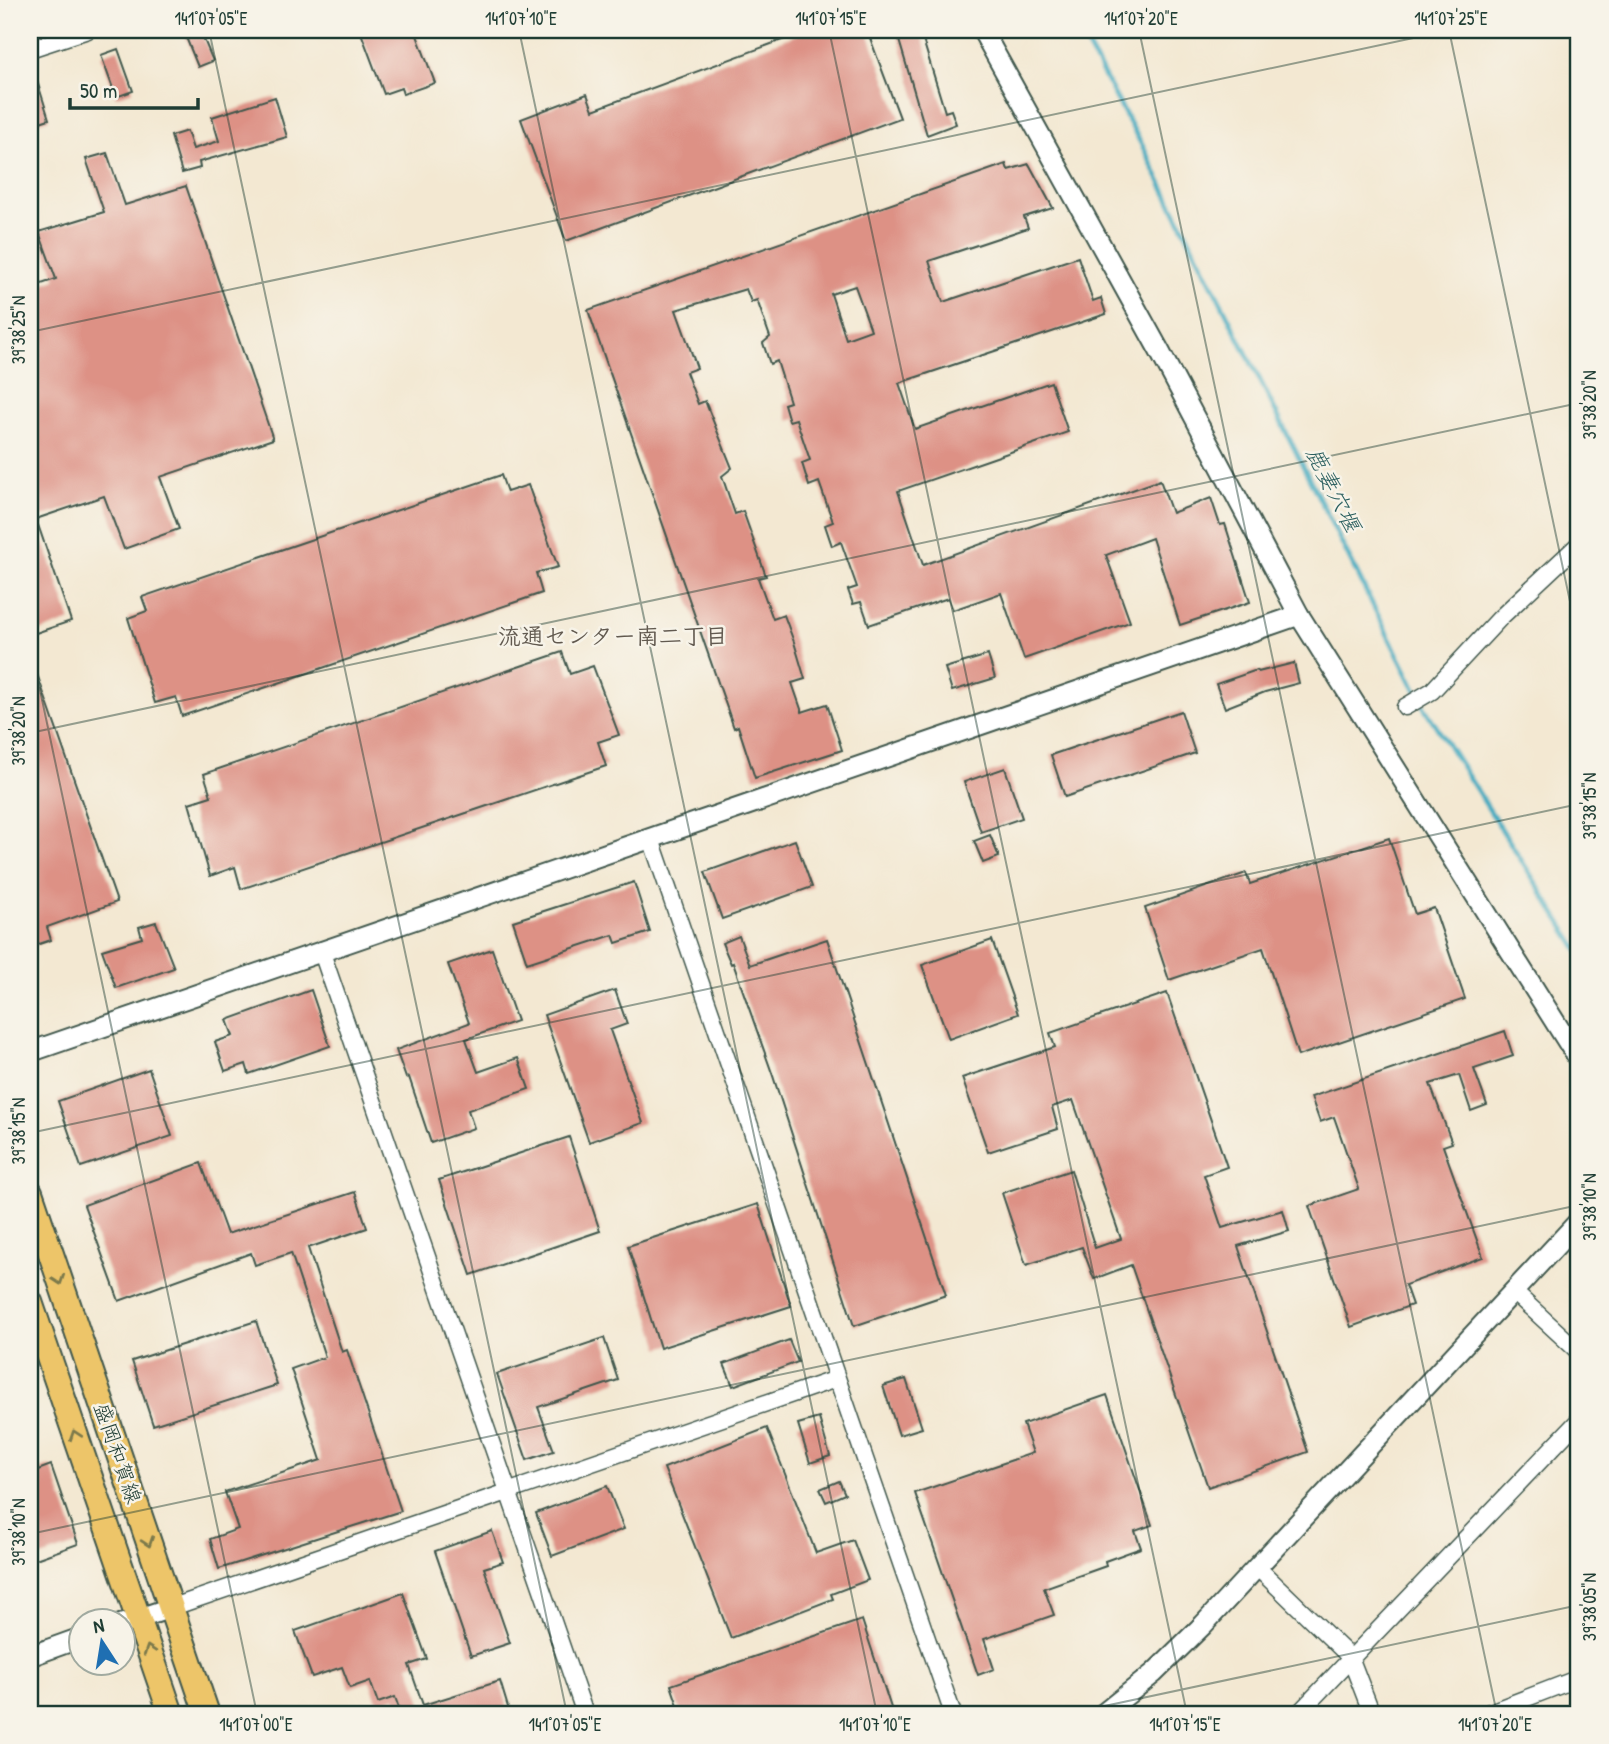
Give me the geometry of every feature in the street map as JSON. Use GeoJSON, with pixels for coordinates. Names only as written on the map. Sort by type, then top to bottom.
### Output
{"type":"FeatureCollection","features":[{"type":"Feature","properties":{"kind":"main road","name":"盛岡和賀線"},"geometry":{"type":"LineString","coordinates":[[30,1192],[207,1714]]}},
{"type":"Feature","properties":{"kind":"main road","name":"盛岡和賀線"},"geometry":{"type":"LineString","coordinates":[[30,1302],[127,1608]]}},
{"type":"Feature","properties":{"kind":"main road","name":"盛岡和賀線"},"geometry":{"type":"LineString","coordinates":[[136,1632],[172,1714]]}},
{"type":"Feature","properties":{"kind":"street"},"geometry":{"type":"LineString","coordinates":[[30,49],[88,30]]}},
{"type":"Feature","properties":{"kind":"street"},"geometry":{"type":"LineString","coordinates":[[982,30],[1159,350],[1298,615],[1579,1060]]}},
{"type":"Feature","properties":{"kind":"street"},"geometry":{"type":"LineString","coordinates":[[1413,701],[1432,691],[1501,617],[1579,544]]}},
{"type":"Feature","properties":{"kind":"street"},"geometry":{"type":"LineString","coordinates":[[30,1052],[1298,615]]}},
{"type":"Feature","properties":{"kind":"street"},"geometry":{"type":"LineString","coordinates":[[651,839],[954,1714]]}},
{"type":"Feature","properties":{"kind":"street"},"geometry":{"type":"LineString","coordinates":[[321,950],[586,1714]]}},
{"type":"Feature","properties":{"kind":"street"},"geometry":{"type":"LineString","coordinates":[[1103,1714],[1154,1673],[1258,1568],[1579,1221]]}},
{"type":"Feature","properties":{"kind":"street"},"geometry":{"type":"LineString","coordinates":[[1514,1293],[1579,1352]]}},
{"type":"Feature","properties":{"kind":"street"},"geometry":{"type":"LineString","coordinates":[[136,1619],[836,1379]]}},
{"type":"Feature","properties":{"kind":"street"},"geometry":{"type":"LineString","coordinates":[[1298,1714],[1579,1420]]}},
{"type":"Feature","properties":{"kind":"street"},"geometry":{"type":"LineString","coordinates":[[1258,1568],[1350,1657],[1372,1714]]}},
{"type":"Feature","properties":{"kind":"street"},"geometry":{"type":"LineString","coordinates":[[30,1656],[66,1644]]}},
{"type":"Feature","properties":{"kind":"street"},"geometry":{"type":"LineString","coordinates":[[1485,1714],[1579,1678]]}},
{"type":"Feature","properties":{"kind":"building"},"geometry":{"type":"Polygon","coordinates":[[[183,30],[200,30],[213,61],[198,67],[183,30]]]}},
{"type":"Feature","properties":{"kind":"building"},"geometry":{"type":"Polygon","coordinates":[[[360,30],[415,30],[435,83],[403,94],[401,88],[384,94],[360,30]]]}},
{"type":"Feature","properties":{"kind":"building"},"geometry":{"type":"Polygon","coordinates":[[[809,30],[867,30],[900,118],[566,241],[521,119],[587,94],[593,110],[809,30]]]}},
{"type":"Feature","properties":{"kind":"building"},"geometry":{"type":"Polygon","coordinates":[[[896,30],[920,30],[945,112],[951,110],[956,124],[927,135],[896,30]]]}},
{"type":"Feature","properties":{"kind":"building"},"geometry":{"type":"Polygon","coordinates":[[[118,49],[133,91],[116,97],[101,55],[118,49]]]}},
{"type":"Feature","properties":{"kind":"building"},"geometry":{"type":"Polygon","coordinates":[[[33,68],[49,119],[34,124],[30,111],[30,69],[33,68]]]}},
{"type":"Feature","properties":{"kind":"building"},"geometry":{"type":"Polygon","coordinates":[[[275,97],[287,137],[199,162],[200,168],[182,173],[171,136],[187,131],[193,149],[219,141],[212,117],[275,97]]]}},
{"type":"Feature","properties":{"kind":"building"},"geometry":{"type":"Polygon","coordinates":[[[107,153],[125,205],[186,186],[273,439],[160,477],[179,529],[124,549],[104,496],[36,519],[71,621],[30,635],[30,288],[56,279],[39,232],[104,212],[86,159],[107,153]]]}},
{"type":"Feature","properties":{"kind":"building"},"geometry":{"type":"Polygon","coordinates":[[[1006,164],[1008,170],[1029,164],[1053,208],[1024,217],[1028,228],[929,261],[943,302],[1078,257],[1093,301],[1101,298],[1106,314],[899,383],[915,429],[1051,382],[1068,432],[898,491],[923,565],[1160,480],[1172,513],[1211,498],[1220,525],[1225,524],[1250,602],[1180,625],[1152,538],[1106,555],[1130,622],[1024,659],[1001,593],[953,610],[948,598],[869,625],[861,602],[853,604],[848,590],[857,587],[841,542],[832,546],[825,525],[833,522],[819,482],[809,486],[802,463],[810,460],[796,419],[789,421],[784,404],[790,402],[777,361],[770,364],[763,343],[770,337],[757,300],[751,302],[746,289],[676,310],[697,368],[686,372],[698,404],[705,401],[732,468],[722,476],[735,514],[743,511],[766,576],[758,578],[773,619],[784,615],[794,642],[805,679],[792,683],[802,712],[827,704],[842,750],[755,778],[738,726],[734,728],[588,310],[1006,164]],[[855,286],[831,294],[846,339],[871,330],[855,286]]]}},
{"type":"Feature","properties":{"kind":"building"},"geometry":{"type":"Polygon","coordinates":[[[501,475],[507,492],[528,485],[558,567],[536,573],[542,593],[182,716],[176,697],[155,703],[128,618],[147,611],[142,597],[501,475]]]}},
{"type":"Feature","properties":{"kind":"building"},"geometry":{"type":"Polygon","coordinates":[[[562,652],[570,674],[593,666],[619,735],[598,742],[606,766],[241,889],[235,867],[210,876],[189,803],[211,796],[204,774],[562,652]]]}},
{"type":"Feature","properties":{"kind":"building"},"geometry":{"type":"Polygon","coordinates":[[[30,654],[117,902],[47,927],[51,940],[30,947],[30,654]]]}},
{"type":"Feature","properties":{"kind":"building"},"geometry":{"type":"Polygon","coordinates":[[[988,655],[995,678],[952,691],[945,668],[988,655]]]}},
{"type":"Feature","properties":{"kind":"building"},"geometry":{"type":"Polygon","coordinates":[[[1294,663],[1299,683],[1265,692],[1225,708],[1216,684],[1257,670],[1258,672],[1294,663]]]}},
{"type":"Feature","properties":{"kind":"building"},"geometry":{"type":"Polygon","coordinates":[[[1181,711],[1195,753],[1065,797],[1051,755],[1181,711]]]}},
{"type":"Feature","properties":{"kind":"building"},"geometry":{"type":"Polygon","coordinates":[[[1005,768],[1022,818],[981,832],[964,782],[1005,768]]]}},
{"type":"Feature","properties":{"kind":"building"},"geometry":{"type":"Polygon","coordinates":[[[990,835],[999,857],[983,863],[974,841],[990,835]]]}},
{"type":"Feature","properties":{"kind":"building"},"geometry":{"type":"Polygon","coordinates":[[[1389,838],[1415,914],[1434,908],[1465,999],[1298,1056],[1263,948],[1169,980],[1145,908],[1246,873],[1250,884],[1389,838]]]}},
{"type":"Feature","properties":{"kind":"building"},"geometry":{"type":"Polygon","coordinates":[[[795,840],[812,887],[722,919],[705,872],[795,840]]]}},
{"type":"Feature","properties":{"kind":"building"},"geometry":{"type":"Polygon","coordinates":[[[634,882],[650,932],[616,943],[613,935],[527,963],[513,921],[634,882]]]}},
{"type":"Feature","properties":{"kind":"building"},"geometry":{"type":"Polygon","coordinates":[[[156,922],[174,968],[116,988],[102,950],[142,938],[139,927],[156,922]]]}},
{"type":"Feature","properties":{"kind":"building"},"geometry":{"type":"Polygon","coordinates":[[[739,936],[750,965],[827,939],[946,1295],[854,1326],[773,1076],[733,963],[731,964],[722,943],[739,936]]]}},
{"type":"Feature","properties":{"kind":"building"},"geometry":{"type":"Polygon","coordinates":[[[992,940],[1018,1014],[949,1039],[922,965],[992,940]]]}},
{"type":"Feature","properties":{"kind":"building"},"geometry":{"type":"Polygon","coordinates":[[[492,949],[517,1021],[466,1039],[478,1072],[518,1058],[529,1089],[468,1110],[474,1128],[431,1143],[409,1077],[406,1078],[396,1050],[469,1023],[448,964],[492,949]]]}},
{"type":"Feature","properties":{"kind":"building"},"geometry":{"type":"Polygon","coordinates":[[[311,990],[330,1046],[249,1074],[246,1064],[225,1071],[215,1042],[233,1036],[227,1020],[311,990]]]}},
{"type":"Feature","properties":{"kind":"building"},"geometry":{"type":"Polygon","coordinates":[[[615,990],[627,1024],[610,1030],[643,1123],[589,1142],[544,1015],[615,990]]]}},
{"type":"Feature","properties":{"kind":"building"},"geometry":{"type":"Polygon","coordinates":[[[1167,993],[1227,1167],[1204,1175],[1222,1228],[1283,1210],[1289,1231],[1238,1246],[1308,1452],[1208,1487],[1131,1265],[1094,1279],[1082,1247],[1026,1265],[1002,1193],[1071,1170],[1095,1248],[1121,1239],[1073,1100],[1052,1107],[1058,1129],[988,1152],[962,1078],[1055,1047],[1050,1033],[1167,993]]]}},
{"type":"Feature","properties":{"kind":"building"},"geometry":{"type":"Polygon","coordinates":[[[1505,1031],[1513,1056],[1474,1069],[1487,1105],[1471,1111],[1459,1075],[1430,1084],[1452,1143],[1443,1146],[1483,1257],[1405,1285],[1412,1305],[1351,1327],[1309,1206],[1359,1189],[1334,1117],[1320,1122],[1311,1097],[1505,1031]]]}},
{"type":"Feature","properties":{"kind":"building"},"geometry":{"type":"Polygon","coordinates":[[[149,1069],[172,1136],[81,1167],[58,1101],[149,1069]]]}},
{"type":"Feature","properties":{"kind":"building"},"geometry":{"type":"Polygon","coordinates":[[[569,1137],[600,1231],[471,1275],[439,1180],[569,1137]]]}},
{"type":"Feature","properties":{"kind":"building"},"geometry":{"type":"Polygon","coordinates":[[[201,1163],[227,1234],[355,1192],[367,1228],[308,1248],[342,1352],[347,1350],[401,1511],[219,1569],[210,1539],[238,1529],[225,1492],[321,1460],[291,1369],[325,1357],[291,1253],[255,1265],[251,1253],[119,1301],[84,1205],[201,1163]]]}},
{"type":"Feature","properties":{"kind":"building"},"geometry":{"type":"Polygon","coordinates":[[[758,1204],[791,1306],[660,1348],[628,1246],[758,1204]]]}},
{"type":"Feature","properties":{"kind":"building"},"geometry":{"type":"Polygon","coordinates":[[[256,1321],[277,1385],[153,1425],[132,1361],[256,1321]]]}},
{"type":"Feature","properties":{"kind":"building"},"geometry":{"type":"Polygon","coordinates":[[[604,1338],[618,1380],[538,1407],[554,1451],[527,1460],[497,1374],[604,1338]]]}},
{"type":"Feature","properties":{"kind":"building"},"geometry":{"type":"Polygon","coordinates":[[[789,1340],[798,1362],[733,1386],[724,1364],[789,1340]]]}},
{"type":"Feature","properties":{"kind":"building"},"geometry":{"type":"Polygon","coordinates":[[[906,1379],[922,1428],[899,1435],[883,1386],[906,1379]]]}},
{"type":"Feature","properties":{"kind":"building"},"geometry":{"type":"Polygon","coordinates":[[[1107,1395],[1152,1525],[1135,1531],[1141,1548],[1105,1561],[1106,1566],[1044,1588],[1054,1615],[984,1639],[994,1669],[978,1675],[915,1493],[1033,1453],[1023,1424],[1107,1395]]]}},
{"type":"Feature","properties":{"kind":"building"},"geometry":{"type":"Polygon","coordinates":[[[819,1418],[830,1456],[810,1463],[798,1424],[819,1418]]]}},
{"type":"Feature","properties":{"kind":"building"},"geometry":{"type":"Polygon","coordinates":[[[767,1428],[816,1553],[853,1540],[868,1580],[831,1594],[833,1599],[731,1638],[664,1468],[767,1428]]]}},
{"type":"Feature","properties":{"kind":"building"},"geometry":{"type":"Polygon","coordinates":[[[51,1465],[78,1544],[30,1561],[30,1473],[51,1465]]]}},
{"type":"Feature","properties":{"kind":"building"},"geometry":{"type":"Polygon","coordinates":[[[839,1481],[845,1494],[826,1502],[820,1489],[839,1481]]]}},
{"type":"Feature","properties":{"kind":"building"},"geometry":{"type":"Polygon","coordinates":[[[607,1486],[624,1529],[552,1556],[536,1513],[607,1486]]]}},
{"type":"Feature","properties":{"kind":"building"},"geometry":{"type":"Polygon","coordinates":[[[492,1531],[503,1562],[484,1568],[510,1643],[471,1656],[435,1551],[492,1531]]]}},
{"type":"Feature","properties":{"kind":"building"},"geometry":{"type":"Polygon","coordinates":[[[403,1593],[427,1659],[409,1665],[423,1705],[500,1681],[510,1714],[401,1714],[395,1697],[378,1703],[370,1681],[350,1688],[342,1667],[312,1677],[295,1631],[403,1593]]]}},
{"type":"Feature","properties":{"kind":"building"},"geometry":{"type":"Polygon","coordinates":[[[862,1620],[893,1714],[681,1714],[671,1685],[862,1620]]]}},
{"type":"Feature","properties":{"kind":"waterway","name":"鹿妻穴堰"},"geometry":{"type":"LineString","coordinates":[[1079,30],[1143,147],[1424,707],[1579,951]]}},
{"type":"Feature","properties":{"kind":"district","name":"流通センター南二丁目"},"geometry":{"type":"Point","coordinates":[613,635]}}]}
